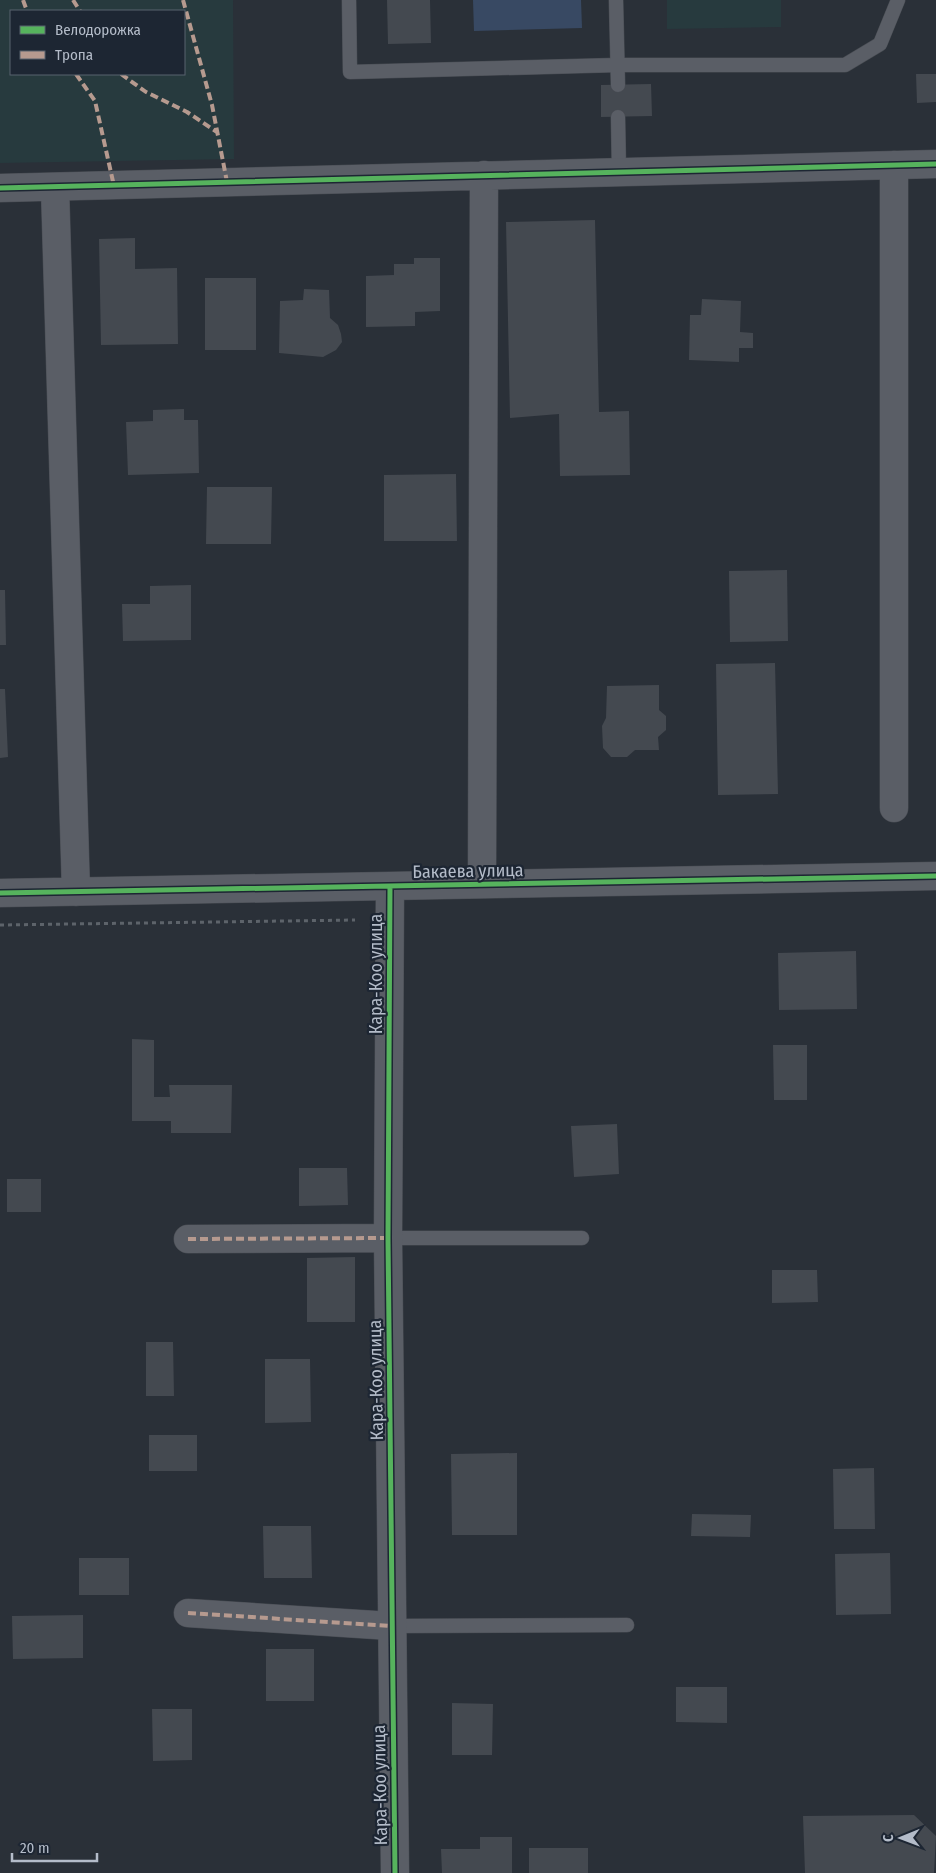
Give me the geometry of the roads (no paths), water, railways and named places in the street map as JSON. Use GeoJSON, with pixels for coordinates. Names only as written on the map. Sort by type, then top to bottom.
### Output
{"type":"FeatureCollection","features":[{"type":"Feature","properties":{"kind":"street"},"geometry":{"type":"LineString","coordinates":[[0,188],[936,164]]}},
{"type":"Feature","properties":{"kind":"street"},"geometry":{"type":"LineString","coordinates":[[894,165],[894,808]]}},
{"type":"Feature","properties":{"kind":"street"},"geometry":{"type":"LineString","coordinates":[[482,884],[484,175]]}},
{"type":"Feature","properties":{"kind":"street"},"geometry":{"type":"LineString","coordinates":[[55,188],[76,892]]}},
{"type":"Feature","properties":{"kind":"street","name":"Бакаева улица"},"geometry":{"type":"LineString","coordinates":[[0,893],[936,876]]}},
{"type":"Feature","properties":{"kind":"street","name":"Кара-Коо улица"},"geometry":{"type":"LineString","coordinates":[[390,886],[388,1238],[395,1873]]}},
{"type":"Feature","properties":{"kind":"street"},"geometry":{"type":"LineString","coordinates":[[188,1239],[388,1238]]}},
{"type":"Feature","properties":{"kind":"street"},"geometry":{"type":"LineString","coordinates":[[188,1613],[392,1626]]}},
{"type":"Feature","properties":{"kind":"lane"},"geometry":{"type":"LineString","coordinates":[[349,0],[350,72],[618,65],[845,65],[880,44],[898,0]]}},
{"type":"Feature","properties":{"kind":"lane"},"geometry":{"type":"LineString","coordinates":[[616,0],[618,85]]}},
{"type":"Feature","properties":{"kind":"lane"},"geometry":{"type":"LineString","coordinates":[[618,117],[619,172]]}},
{"type":"Feature","properties":{"kind":"lane"},"geometry":{"type":"LineString","coordinates":[[388,1238],[582,1238]]}},
{"type":"Feature","properties":{"kind":"lane"},"geometry":{"type":"LineString","coordinates":[[392,1626],[627,1625]]}},
{"type":"Feature","properties":{"kind":"water"},"geometry":{"type":"Polygon","coordinates":[[[473,0],[581,0],[582,28],[474,31],[473,0]]]}}]}
